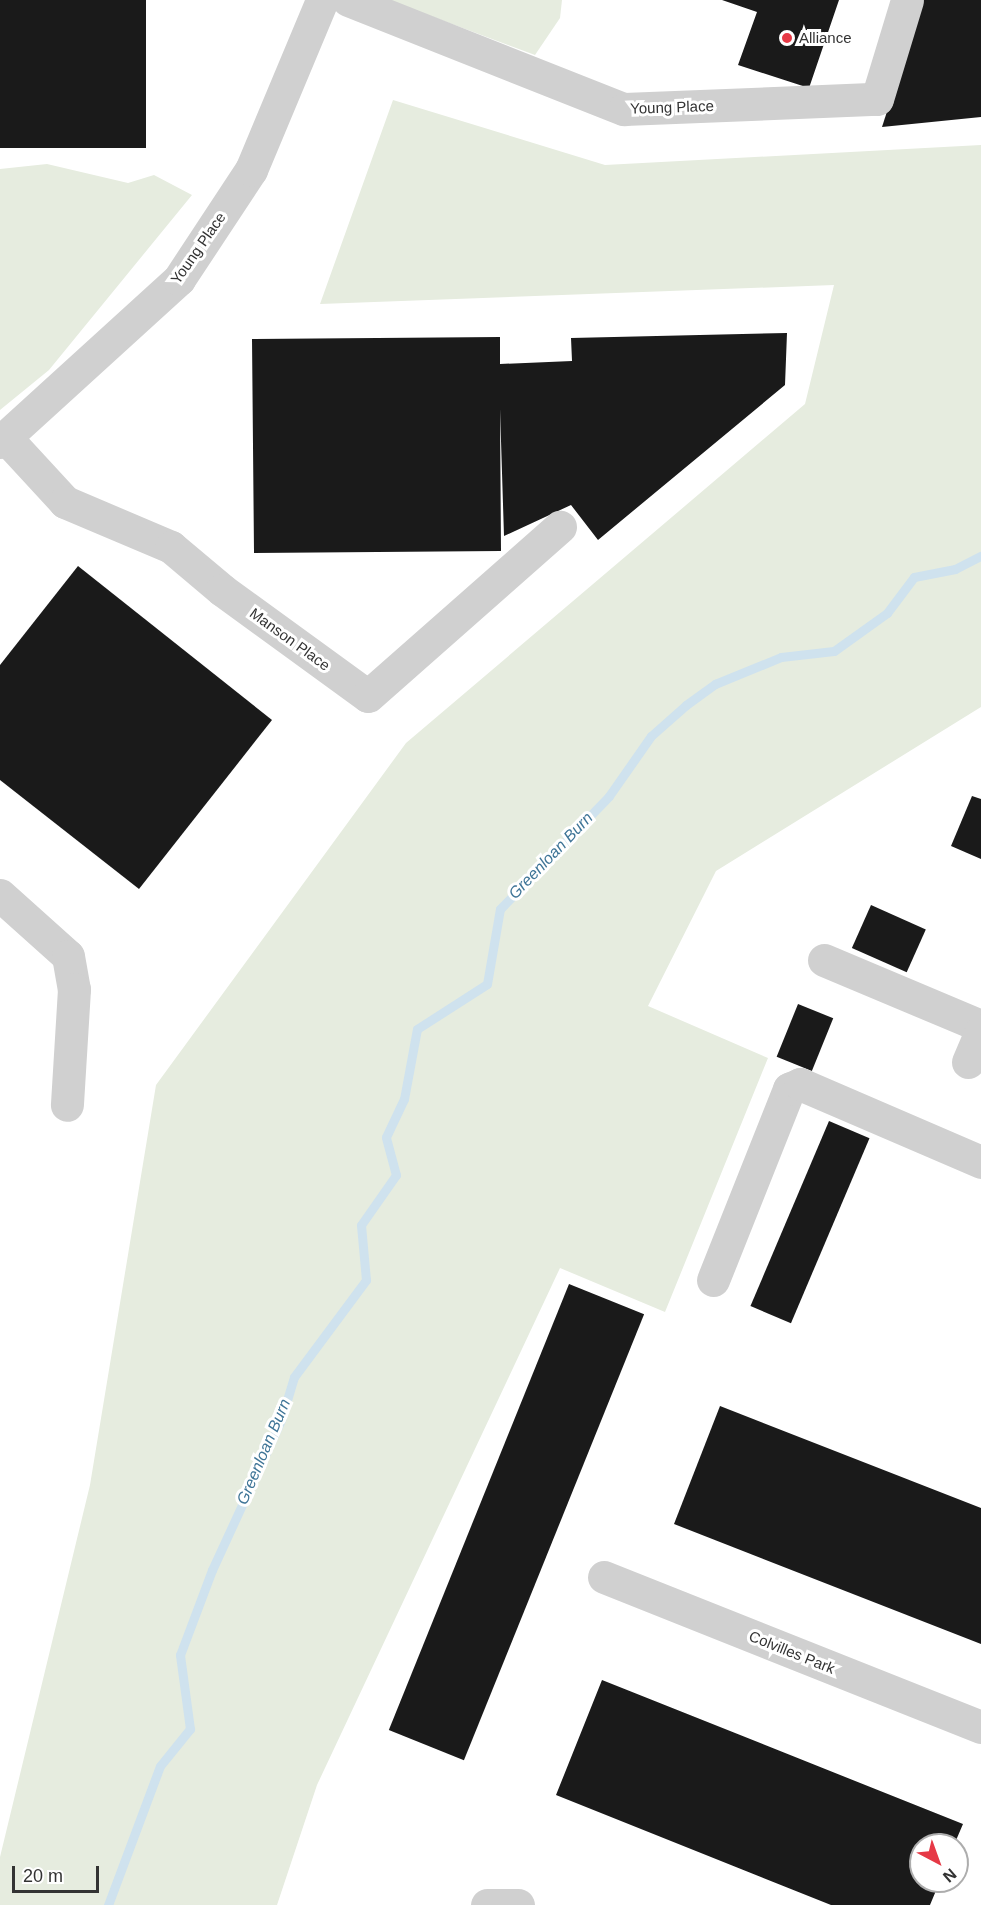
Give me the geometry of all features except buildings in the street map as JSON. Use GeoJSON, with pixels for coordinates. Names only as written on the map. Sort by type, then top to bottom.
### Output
{"type":"FeatureCollection","features":[{"type":"Feature","properties":{"kind":"street","name":"Young Place"},"geometry":{"type":"LineString","coordinates":[[3,440],[178,279],[251,170],[322,0]]}},
{"type":"Feature","properties":{"kind":"street","name":"Young Place"},"geometry":{"type":"LineString","coordinates":[[348,0],[624,109],[877,99],[907,0]]}},
{"type":"Feature","properties":{"kind":"street","name":"Manson Place"},"geometry":{"type":"LineString","coordinates":[[3,440],[65,502],[171,547],[222,590],[369,696],[560,527]]}},
{"type":"Feature","properties":{"kind":"street"},"geometry":{"type":"LineString","coordinates":[[0,895],[47,933],[68,956],[74,989],[67,1105]]}},
{"type":"Feature","properties":{"kind":"street"},"geometry":{"type":"LineString","coordinates":[[824,960],[981,1026]]}},
{"type":"Feature","properties":{"kind":"street"},"geometry":{"type":"LineString","coordinates":[[968,1062],[981,1031]]}},
{"type":"Feature","properties":{"kind":"street"},"geometry":{"type":"LineString","coordinates":[[713,1280],[789,1089],[800,1084],[981,1162]]}},
{"type":"Feature","properties":{"kind":"street","name":"Colvilles Park"},"geometry":{"type":"LineString","coordinates":[[604,1577],[981,1727]]}},
{"type":"Feature","properties":{"kind":"street"},"geometry":{"type":"LineString","coordinates":[[487,1905],[518,1905]]}},
{"type":"Feature","properties":{"kind":"shaded area"},"geometry":{"type":"Polygon","coordinates":[[[388,0],[562,0],[560,18],[535,55],[388,0]]]}},
{"type":"Feature","properties":{"kind":"shaded area"},"geometry":{"type":"Polygon","coordinates":[[[393,100],[605,165],[981,145],[981,707],[716,871],[648,1006],[768,1058],[665,1312],[560,1268],[317,1785],[277,1905],[0,1905],[0,1857],[90,1485],[156,1085],[406,743],[805,404],[834,285],[320,304],[393,100]]]}},
{"type":"Feature","properties":{"kind":"shaded area"},"geometry":{"type":"Polygon","coordinates":[[[47,164],[128,183],[154,175],[192,195],[49,370],[0,410],[0,169],[47,164]]]}},
{"type":"Feature","properties":{"kind":"waterway","name":"Greenloan Burn"},"geometry":{"type":"LineString","coordinates":[[108,1905],[160,1766],[190,1729],[180,1655],[212,1570],[281,1420],[294,1377],[366,1280],[361,1225],[396,1175],[386,1137],[404,1099],[417,1029],[487,984],[500,909],[609,796],[651,736],[686,705],[715,684],[781,657],[834,651],[887,613],[914,577],[955,569],[981,556]]}},
{"type":"Feature","properties":{"kind":"place","name":"Alliance"},"geometry":{"type":"Point","coordinates":[787,38]}}]}
